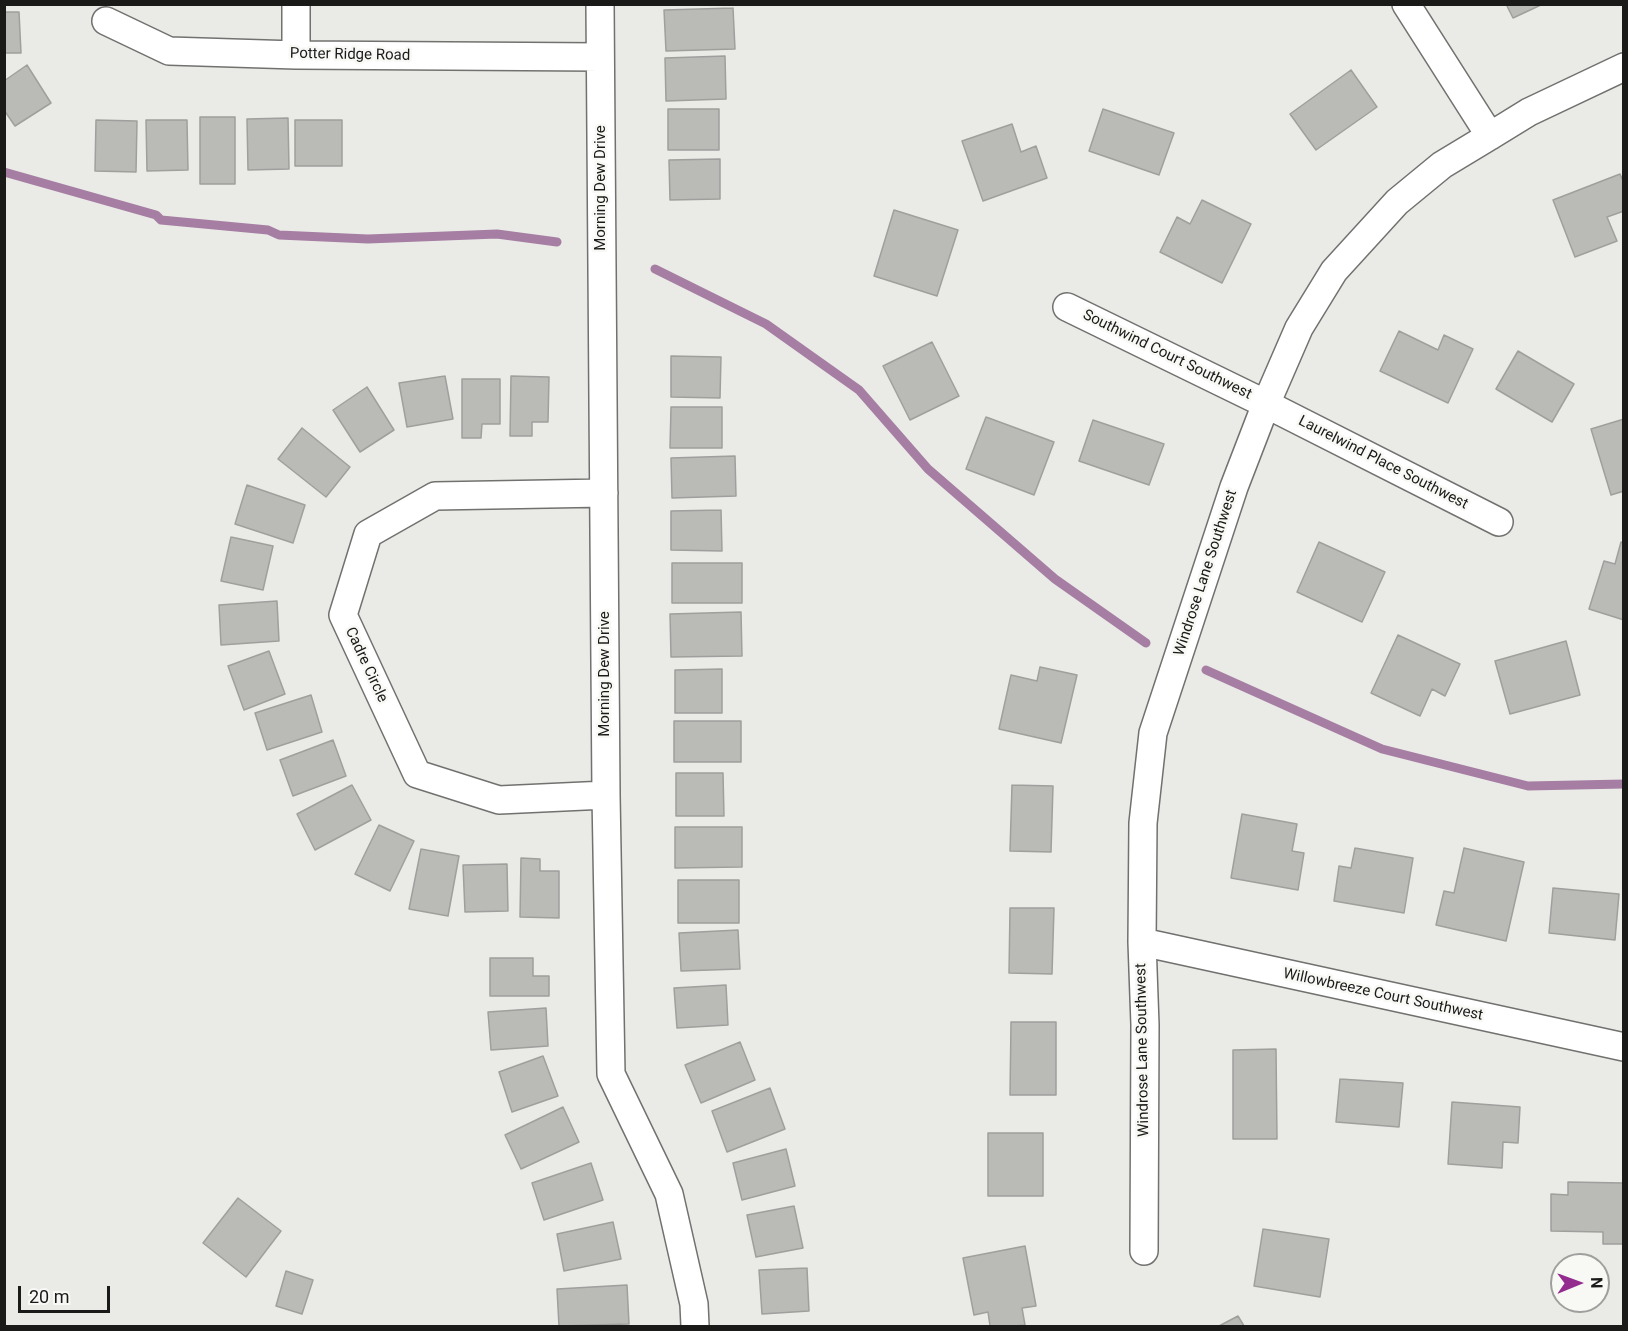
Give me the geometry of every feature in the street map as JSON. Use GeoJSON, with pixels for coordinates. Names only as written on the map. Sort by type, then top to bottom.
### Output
{"type":"FeatureCollection","features":[{"type":"Feature","properties":{"kind":"street"},"geometry":{"type":"LineString","coordinates":[[296,4],[296,54]]}},
{"type":"Feature","properties":{"kind":"street","name":"Morning Dew Drive"},"geometry":{"type":"LineString","coordinates":[[600,4],[606,795],[611,1074],[669,1194],[694,1304],[695,1326]]}},
{"type":"Feature","properties":{"kind":"street"},"geometry":{"type":"LineString","coordinates":[[1406,4],[1490,136]]}},
{"type":"Feature","properties":{"kind":"street","name":"Potter Ridge Road"},"geometry":{"type":"LineString","coordinates":[[106,21],[169,51],[600,57]]}},
{"type":"Feature","properties":{"kind":"street","name":"Windrose Lane Southwest"},"geometry":{"type":"LineString","coordinates":[[1144,1251],[1143,823],[1153,733],[1234,487],[1266,404],[1299,328],[1334,272],[1397,202],[1442,165],[1530,112],[1623,67]]}},
{"type":"Feature","properties":{"kind":"street","name":"Southwind Court Southwest"},"geometry":{"type":"LineString","coordinates":[[1067,307],[1266,404]]}},
{"type":"Feature","properties":{"kind":"street","name":"Laurelwind Place Southwest"},"geometry":{"type":"LineString","coordinates":[[1266,404],[1499,522]]}},
{"type":"Feature","properties":{"kind":"street","name":"Cadre Circle"},"geometry":{"type":"LineString","coordinates":[[604,493],[435,495],[368,534],[343,615],[417,774],[499,800],[606,795]]}},
{"type":"Feature","properties":{"kind":"street","name":"Willowbreeze Court Southwest"},"geometry":{"type":"LineString","coordinates":[[1142,942],[1623,1047]]}},
{"type":"Feature","properties":{"kind":"building"},"geometry":{"type":"Polygon","coordinates":[[[1506,4],[1543,4],[1513,18],[1506,4]]]}},
{"type":"Feature","properties":{"kind":"building"},"geometry":{"type":"Polygon","coordinates":[[[733,8],[735,49],[666,51],[664,10],[733,8]]]}},
{"type":"Feature","properties":{"kind":"building"},"geometry":{"type":"Polygon","coordinates":[[[4,12],[19,12],[21,53],[4,53],[4,12]]]}},
{"type":"Feature","properties":{"kind":"building"},"geometry":{"type":"Polygon","coordinates":[[[725,56],[726,99],[666,101],[665,58],[725,56]]]}},
{"type":"Feature","properties":{"kind":"building"},"geometry":{"type":"Polygon","coordinates":[[[27,65],[51,103],[15,126],[4,110],[4,81],[27,65]]]}},
{"type":"Feature","properties":{"kind":"building"},"geometry":{"type":"Polygon","coordinates":[[[1351,70],[1377,107],[1316,150],[1290,114],[1351,70]]]}},
{"type":"Feature","properties":{"kind":"building"},"geometry":{"type":"Polygon","coordinates":[[[668,109],[719,109],[719,150],[668,150],[668,109]]]}},
{"type":"Feature","properties":{"kind":"building"},"geometry":{"type":"Polygon","coordinates":[[[1103,109],[1174,133],[1159,175],[1089,151],[1103,109]]]}},
{"type":"Feature","properties":{"kind":"building"},"geometry":{"type":"Polygon","coordinates":[[[200,117],[235,117],[235,184],[200,184],[200,117]]]}},
{"type":"Feature","properties":{"kind":"building"},"geometry":{"type":"Polygon","coordinates":[[[288,118],[289,169],[248,170],[247,119],[288,118]]]}},
{"type":"Feature","properties":{"kind":"building"},"geometry":{"type":"Polygon","coordinates":[[[96,120],[137,121],[136,172],[95,171],[96,120]]]}},
{"type":"Feature","properties":{"kind":"building"},"geometry":{"type":"Polygon","coordinates":[[[146,120],[187,120],[188,170],[147,171],[146,120]]]}},
{"type":"Feature","properties":{"kind":"building"},"geometry":{"type":"Polygon","coordinates":[[[295,120],[342,120],[342,166],[295,166],[295,120]]]}},
{"type":"Feature","properties":{"kind":"building"},"geometry":{"type":"Polygon","coordinates":[[[1012,124],[1021,152],[1036,146],[1047,178],[983,201],[962,141],[1012,124]]]}},
{"type":"Feature","properties":{"kind":"building"},"geometry":{"type":"Polygon","coordinates":[[[720,159],[720,199],[670,200],[669,160],[720,159]]]}},
{"type":"Feature","properties":{"kind":"building"},"geometry":{"type":"Polygon","coordinates":[[[1620,174],[1624,183],[1624,211],[1607,217],[1617,241],[1575,257],[1553,200],[1620,174]]]}},
{"type":"Feature","properties":{"kind":"building"},"geometry":{"type":"Polygon","coordinates":[[[1202,200],[1251,224],[1222,283],[1160,252],[1177,217],[1190,224],[1202,200]]]}},
{"type":"Feature","properties":{"kind":"building"},"geometry":{"type":"Polygon","coordinates":[[[894,210],[958,230],[937,296],[874,276],[894,210]]]}},
{"type":"Feature","properties":{"kind":"building"},"geometry":{"type":"Polygon","coordinates":[[[1399,331],[1438,350],[1444,335],[1473,349],[1448,403],[1380,371],[1399,331]]]}},
{"type":"Feature","properties":{"kind":"building"},"geometry":{"type":"Polygon","coordinates":[[[932,342],[959,396],[910,420],[883,366],[932,342]]]}},
{"type":"Feature","properties":{"kind":"building"},"geometry":{"type":"Polygon","coordinates":[[[1518,351],[1574,384],[1552,422],[1496,389],[1518,351]]]}},
{"type":"Feature","properties":{"kind":"building"},"geometry":{"type":"Polygon","coordinates":[[[671,356],[721,357],[720,398],[671,397],[671,356]]]}},
{"type":"Feature","properties":{"kind":"building"},"geometry":{"type":"Polygon","coordinates":[[[445,376],[453,419],[407,427],[399,383],[445,376]]]}},
{"type":"Feature","properties":{"kind":"building"},"geometry":{"type":"Polygon","coordinates":[[[511,376],[549,377],[548,422],[532,422],[532,436],[510,436],[511,376]]]}},
{"type":"Feature","properties":{"kind":"building"},"geometry":{"type":"Polygon","coordinates":[[[462,379],[500,379],[500,424],[482,424],[481,438],[462,438],[462,379]]]}},
{"type":"Feature","properties":{"kind":"building"},"geometry":{"type":"Polygon","coordinates":[[[367,387],[394,430],[360,452],[333,410],[367,387]]]}},
{"type":"Feature","properties":{"kind":"building"},"geometry":{"type":"Polygon","coordinates":[[[671,407],[722,407],[722,448],[670,448],[671,407]]]}},
{"type":"Feature","properties":{"kind":"building"},"geometry":{"type":"Polygon","coordinates":[[[986,417],[1054,442],[1034,495],[966,469],[986,417]]]}},
{"type":"Feature","properties":{"kind":"building"},"geometry":{"type":"Polygon","coordinates":[[[1624,419],[1624,491],[1611,495],[1591,429],[1624,419]]]}},
{"type":"Feature","properties":{"kind":"building"},"geometry":{"type":"Polygon","coordinates":[[[1093,420],[1164,444],[1149,485],[1079,461],[1093,420]]]}},
{"type":"Feature","properties":{"kind":"building"},"geometry":{"type":"Polygon","coordinates":[[[302,428],[350,467],[326,497],[278,459],[302,428]]]}},
{"type":"Feature","properties":{"kind":"building"},"geometry":{"type":"Polygon","coordinates":[[[735,456],[736,496],[672,498],[671,458],[735,456]]]}},
{"type":"Feature","properties":{"kind":"building"},"geometry":{"type":"Polygon","coordinates":[[[247,485],[305,505],[293,543],[235,524],[247,485]]]}},
{"type":"Feature","properties":{"kind":"building"},"geometry":{"type":"Polygon","coordinates":[[[721,510],[722,551],[671,550],[671,511],[721,510]]]}},
{"type":"Feature","properties":{"kind":"building"},"geometry":{"type":"Polygon","coordinates":[[[231,537],[273,546],[263,590],[221,581],[231,537]]]}},
{"type":"Feature","properties":{"kind":"building"},"geometry":{"type":"Polygon","coordinates":[[[1319,542],[1385,572],[1362,622],[1297,592],[1319,542]]]}},
{"type":"Feature","properties":{"kind":"building"},"geometry":{"type":"Polygon","coordinates":[[[1621,542],[1624,543],[1624,620],[1589,609],[1604,561],[1615,564],[1621,542]]]}},
{"type":"Feature","properties":{"kind":"building"},"geometry":{"type":"Polygon","coordinates":[[[672,563],[742,563],[742,603],[672,603],[672,563]]]}},
{"type":"Feature","properties":{"kind":"building"},"geometry":{"type":"Polygon","coordinates":[[[277,601],[279,641],[221,645],[219,605],[277,601]]]}},
{"type":"Feature","properties":{"kind":"building"},"geometry":{"type":"Polygon","coordinates":[[[741,612],[742,656],[671,657],[670,614],[741,612]]]}},
{"type":"Feature","properties":{"kind":"building"},"geometry":{"type":"Polygon","coordinates":[[[1398,635],[1460,664],[1445,696],[1432,689],[1420,716],[1371,693],[1398,635]]]}},
{"type":"Feature","properties":{"kind":"building"},"geometry":{"type":"Polygon","coordinates":[[[1566,641],[1580,695],[1510,714],[1495,661],[1566,641]]]}},
{"type":"Feature","properties":{"kind":"building"},"geometry":{"type":"Polygon","coordinates":[[[269,651],[285,694],[244,710],[228,666],[269,651]]]}},
{"type":"Feature","properties":{"kind":"building"},"geometry":{"type":"Polygon","coordinates":[[[1040,667],[1077,675],[1061,743],[999,729],[1011,675],[1037,681],[1040,667]]]}},
{"type":"Feature","properties":{"kind":"building"},"geometry":{"type":"Polygon","coordinates":[[[722,669],[722,713],[675,713],[675,670],[722,669]]]}},
{"type":"Feature","properties":{"kind":"building"},"geometry":{"type":"Polygon","coordinates":[[[311,695],[322,732],[267,750],[255,713],[311,695]]]}},
{"type":"Feature","properties":{"kind":"building"},"geometry":{"type":"Polygon","coordinates":[[[674,721],[741,721],[741,762],[674,762],[674,721]]]}},
{"type":"Feature","properties":{"kind":"building"},"geometry":{"type":"Polygon","coordinates":[[[333,740],[346,776],[293,796],[280,760],[333,740]]]}},
{"type":"Feature","properties":{"kind":"building"},"geometry":{"type":"Polygon","coordinates":[[[676,773],[723,773],[724,816],[676,816],[676,773]]]}},
{"type":"Feature","properties":{"kind":"building"},"geometry":{"type":"Polygon","coordinates":[[[352,785],[371,820],[315,850],[297,814],[352,785]]]}},
{"type":"Feature","properties":{"kind":"building"},"geometry":{"type":"Polygon","coordinates":[[[1012,785],[1053,786],[1051,852],[1010,851],[1012,785]]]}},
{"type":"Feature","properties":{"kind":"building"},"geometry":{"type":"Polygon","coordinates":[[[1242,814],[1297,824],[1292,851],[1304,853],[1298,890],[1231,878],[1242,814]]]}},
{"type":"Feature","properties":{"kind":"building"},"geometry":{"type":"Polygon","coordinates":[[[379,825],[414,841],[390,891],[355,874],[379,825]]]}},
{"type":"Feature","properties":{"kind":"building"},"geometry":{"type":"Polygon","coordinates":[[[675,827],[742,827],[742,867],[675,868],[675,827]]]}},
{"type":"Feature","properties":{"kind":"building"},"geometry":{"type":"Polygon","coordinates":[[[1355,848],[1413,858],[1404,913],[1334,901],[1339,866],[1351,868],[1355,848]]]}},
{"type":"Feature","properties":{"kind":"building"},"geometry":{"type":"Polygon","coordinates":[[[1464,848],[1524,862],[1506,941],[1436,925],[1444,891],[1454,893],[1464,848]]]}},
{"type":"Feature","properties":{"kind":"building"},"geometry":{"type":"Polygon","coordinates":[[[421,849],[459,856],[448,916],[409,909],[421,849]]]}},
{"type":"Feature","properties":{"kind":"building"},"geometry":{"type":"Polygon","coordinates":[[[521,858],[540,859],[540,871],[559,871],[559,918],[520,917],[521,858]]]}},
{"type":"Feature","properties":{"kind":"building"},"geometry":{"type":"Polygon","coordinates":[[[507,864],[508,911],[465,912],[463,865],[507,864]]]}},
{"type":"Feature","properties":{"kind":"building"},"geometry":{"type":"Polygon","coordinates":[[[678,880],[739,880],[739,923],[678,923],[678,880]]]}},
{"type":"Feature","properties":{"kind":"building"},"geometry":{"type":"Polygon","coordinates":[[[1553,888],[1619,894],[1615,940],[1549,933],[1553,888]]]}},
{"type":"Feature","properties":{"kind":"building"},"geometry":{"type":"Polygon","coordinates":[[[1010,908],[1054,908],[1052,974],[1009,973],[1010,908]]]}},
{"type":"Feature","properties":{"kind":"building"},"geometry":{"type":"Polygon","coordinates":[[[738,930],[740,969],[681,971],[679,933],[738,930]]]}},
{"type":"Feature","properties":{"kind":"building"},"geometry":{"type":"Polygon","coordinates":[[[490,958],[533,958],[533,976],[549,976],[549,996],[490,996],[490,958]]]}},
{"type":"Feature","properties":{"kind":"building"},"geometry":{"type":"Polygon","coordinates":[[[726,985],[728,1025],[677,1028],[674,988],[726,985]]]}},
{"type":"Feature","properties":{"kind":"building"},"geometry":{"type":"Polygon","coordinates":[[[546,1008],[548,1046],[491,1050],[488,1012],[546,1008]]]}},
{"type":"Feature","properties":{"kind":"building"},"geometry":{"type":"Polygon","coordinates":[[[1011,1022],[1056,1022],[1056,1095],[1010,1095],[1011,1022]]]}},
{"type":"Feature","properties":{"kind":"building"},"geometry":{"type":"Polygon","coordinates":[[[740,1042],[755,1080],[701,1103],[685,1065],[740,1042]]]}},
{"type":"Feature","properties":{"kind":"building"},"geometry":{"type":"Polygon","coordinates":[[[1276,1049],[1277,1139],[1233,1139],[1233,1050],[1276,1049]]]}},
{"type":"Feature","properties":{"kind":"building"},"geometry":{"type":"Polygon","coordinates":[[[543,1056],[558,1096],[512,1112],[499,1072],[543,1056]]]}},
{"type":"Feature","properties":{"kind":"building"},"geometry":{"type":"Polygon","coordinates":[[[1340,1079],[1403,1083],[1399,1127],[1336,1122],[1340,1079]]]}},
{"type":"Feature","properties":{"kind":"building"},"geometry":{"type":"Polygon","coordinates":[[[770,1088],[785,1129],[727,1152],[712,1111],[770,1088]]]}},
{"type":"Feature","properties":{"kind":"building"},"geometry":{"type":"Polygon","coordinates":[[[1452,1102],[1520,1107],[1518,1143],[1503,1142],[1502,1168],[1448,1164],[1452,1102]]]}},
{"type":"Feature","properties":{"kind":"building"},"geometry":{"type":"Polygon","coordinates":[[[563,1107],[579,1142],[521,1169],[505,1135],[563,1107]]]}},
{"type":"Feature","properties":{"kind":"building"},"geometry":{"type":"Polygon","coordinates":[[[988,1133],[1043,1133],[1043,1196],[988,1196],[988,1133]]]}},
{"type":"Feature","properties":{"kind":"building"},"geometry":{"type":"Polygon","coordinates":[[[786,1149],[795,1186],[742,1200],[733,1163],[786,1149]]]}},
{"type":"Feature","properties":{"kind":"building"},"geometry":{"type":"Polygon","coordinates":[[[591,1163],[603,1200],[544,1220],[532,1183],[591,1163]]]}},
{"type":"Feature","properties":{"kind":"building"},"geometry":{"type":"Polygon","coordinates":[[[1568,1182],[1624,1183],[1624,1244],[1603,1244],[1603,1232],[1551,1231],[1551,1194],[1568,1195],[1568,1182]]]}},
{"type":"Feature","properties":{"kind":"building"},"geometry":{"type":"Polygon","coordinates":[[[238,1198],[281,1231],[246,1277],[203,1243],[238,1198]]]}},
{"type":"Feature","properties":{"kind":"building"},"geometry":{"type":"Polygon","coordinates":[[[794,1206],[803,1248],[756,1257],[747,1215],[794,1206]]]}},
{"type":"Feature","properties":{"kind":"building"},"geometry":{"type":"Polygon","coordinates":[[[613,1222],[621,1259],[564,1271],[557,1234],[613,1222]]]}},
{"type":"Feature","properties":{"kind":"building"},"geometry":{"type":"Polygon","coordinates":[[[1263,1229],[1329,1239],[1320,1297],[1254,1286],[1263,1229]]]}},
{"type":"Feature","properties":{"kind":"building"},"geometry":{"type":"Polygon","coordinates":[[[1025,1246],[1036,1306],[1022,1308],[1025,1325],[990,1326],[988,1312],[974,1315],[963,1258],[1025,1246]]]}},
{"type":"Feature","properties":{"kind":"building"},"geometry":{"type":"Polygon","coordinates":[[[807,1268],[809,1311],[762,1314],[759,1270],[807,1268]]]}},
{"type":"Feature","properties":{"kind":"building"},"geometry":{"type":"Polygon","coordinates":[[[286,1271],[313,1280],[302,1314],[276,1306],[286,1271]]]}},
{"type":"Feature","properties":{"kind":"building"},"geometry":{"type":"Polygon","coordinates":[[[627,1285],[629,1324],[559,1326],[557,1289],[627,1285]]]}},
{"type":"Feature","properties":{"kind":"building"},"geometry":{"type":"Polygon","coordinates":[[[1238,1316],[1244,1326],[1219,1326],[1238,1316]]]}},
{"type":"Feature","properties":{"kind":"waterway"},"geometry":{"type":"LineString","coordinates":[[4,172],[156,215],[161,220],[268,230],[279,235],[368,239],[497,234],[557,242]]}},
{"type":"Feature","properties":{"kind":"waterway"},"geometry":{"type":"LineString","coordinates":[[655,269],[766,324],[859,390],[928,469],[1055,579],[1146,643]]}},
{"type":"Feature","properties":{"kind":"waterway"},"geometry":{"type":"LineString","coordinates":[[1206,670],[1382,749],[1528,786],[1624,784]]}}]}
